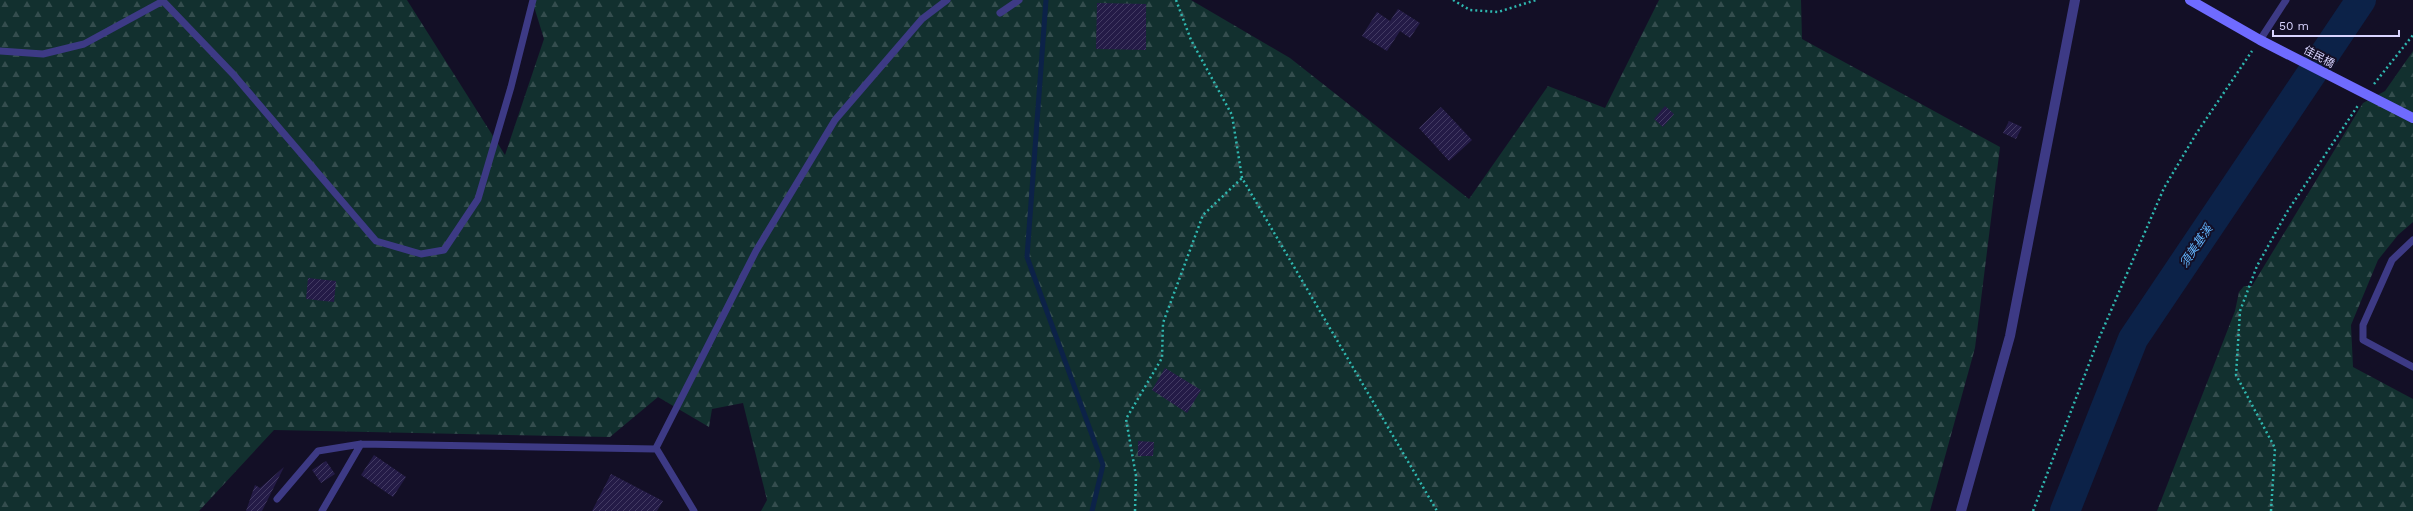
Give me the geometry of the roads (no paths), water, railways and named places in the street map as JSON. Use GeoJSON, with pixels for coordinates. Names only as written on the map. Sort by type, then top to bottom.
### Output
{"type":"FeatureCollection","features":[{"type":"Feature","properties":{"kind":"street"},"geometry":{"type":"LineString","coordinates":[[1961,511],[2010,336],[2075,0]]}},
{"type":"Feature","properties":{"kind":"street","name":"佳民橋"},"geometry":{"type":"LineString","coordinates":[[2190,0],[2264,41],[2413,118]]}},
{"type":"Feature","properties":{"kind":"lane"},"geometry":{"type":"LineString","coordinates":[[0,51],[43,54],[84,44],[163,0],[233,74],[376,241],[421,254],[444,250],[478,199],[511,87],[533,0]]}},
{"type":"Feature","properties":{"kind":"lane"},"geometry":{"type":"LineString","coordinates":[[656,449],[756,251],[836,120],[922,18],[947,0]]}},
{"type":"Feature","properties":{"kind":"lane"},"geometry":{"type":"LineString","coordinates":[[1000,13],[1019,0]]}},
{"type":"Feature","properties":{"kind":"lane"},"geometry":{"type":"LineString","coordinates":[[2264,41],[2286,0]]}},
{"type":"Feature","properties":{"kind":"lane"},"geometry":{"type":"LineString","coordinates":[[2413,240],[2392,260],[2363,325],[2363,340],[2413,367]]}},
{"type":"Feature","properties":{"kind":"lane"},"geometry":{"type":"LineString","coordinates":[[277,499],[318,451],[361,444],[656,449]]}},
{"type":"Feature","properties":{"kind":"lane"},"geometry":{"type":"LineString","coordinates":[[322,511],[361,444]]}},
{"type":"Feature","properties":{"kind":"lane"},"geometry":{"type":"LineString","coordinates":[[656,449],[694,511]]}},
{"type":"Feature","properties":{"kind":"waterway"},"geometry":{"type":"LineString","coordinates":[[1046,0],[1027,257],[1103,465],[1092,511]]}},
{"type":"Feature","properties":{"kind":"waterway","name":"須美基溪"},"geometry":{"type":"LineString","coordinates":[[2065,511],[2133,339],[2361,0]]}}]}
